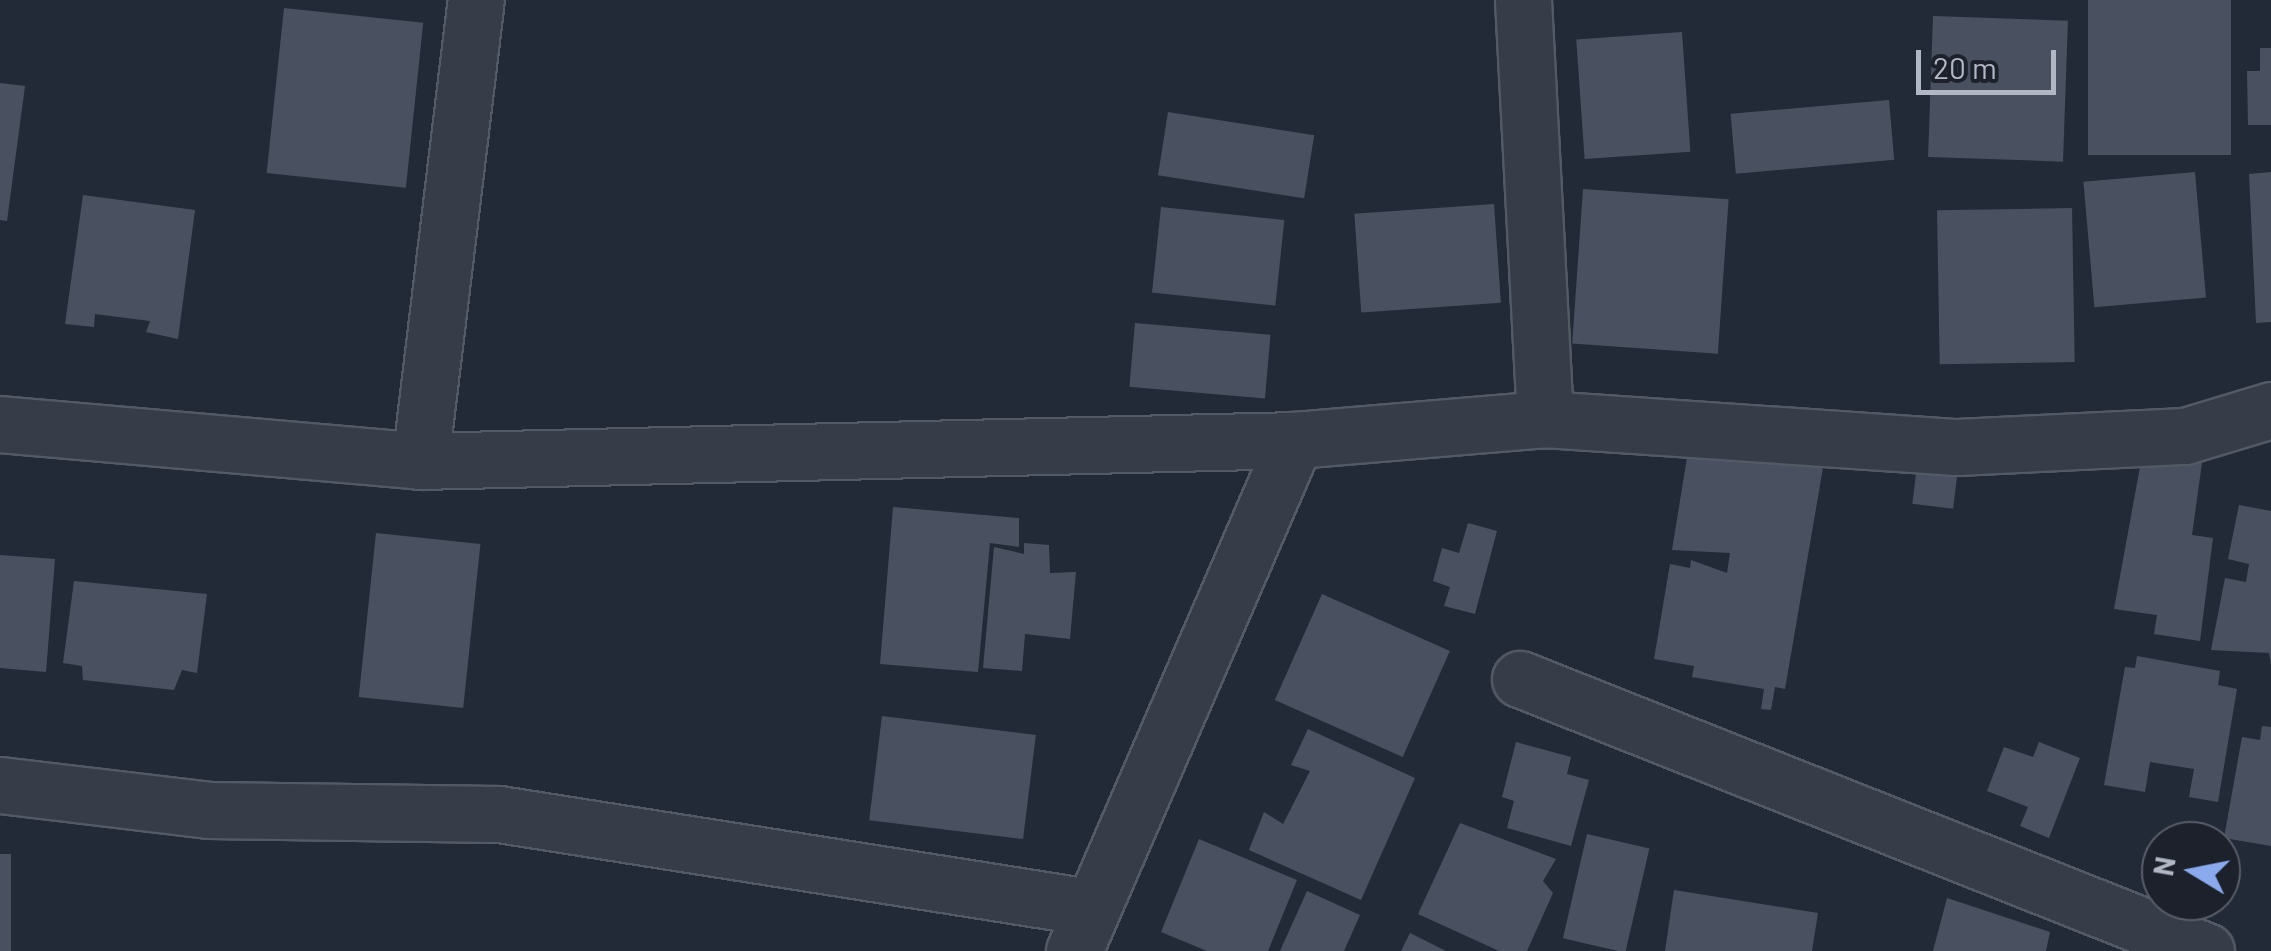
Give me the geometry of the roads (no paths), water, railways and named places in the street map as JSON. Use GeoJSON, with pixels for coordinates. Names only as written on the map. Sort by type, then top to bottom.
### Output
{"type":"FeatureCollection","features":[{"type":"Feature","properties":{"kind":"street"},"geometry":{"type":"LineString","coordinates":[[420,460],[476,0]]}},
{"type":"Feature","properties":{"kind":"street"},"geometry":{"type":"LineString","coordinates":[[1523,0],[1545,419]]}},
{"type":"Feature","properties":{"kind":"street"},"geometry":{"type":"LineString","coordinates":[[0,424],[420,460],[1295,440],[1545,419],[1957,447],[2186,436],[2271,410]]}},
{"type":"Feature","properties":{"kind":"street"},"geometry":{"type":"LineString","coordinates":[[0,785],[209,810],[499,814],[1081,929],[1295,440]]}},
{"type":"Feature","properties":{"kind":"street"},"geometry":{"type":"LineString","coordinates":[[1520,679],[2206,951]]}}]}
